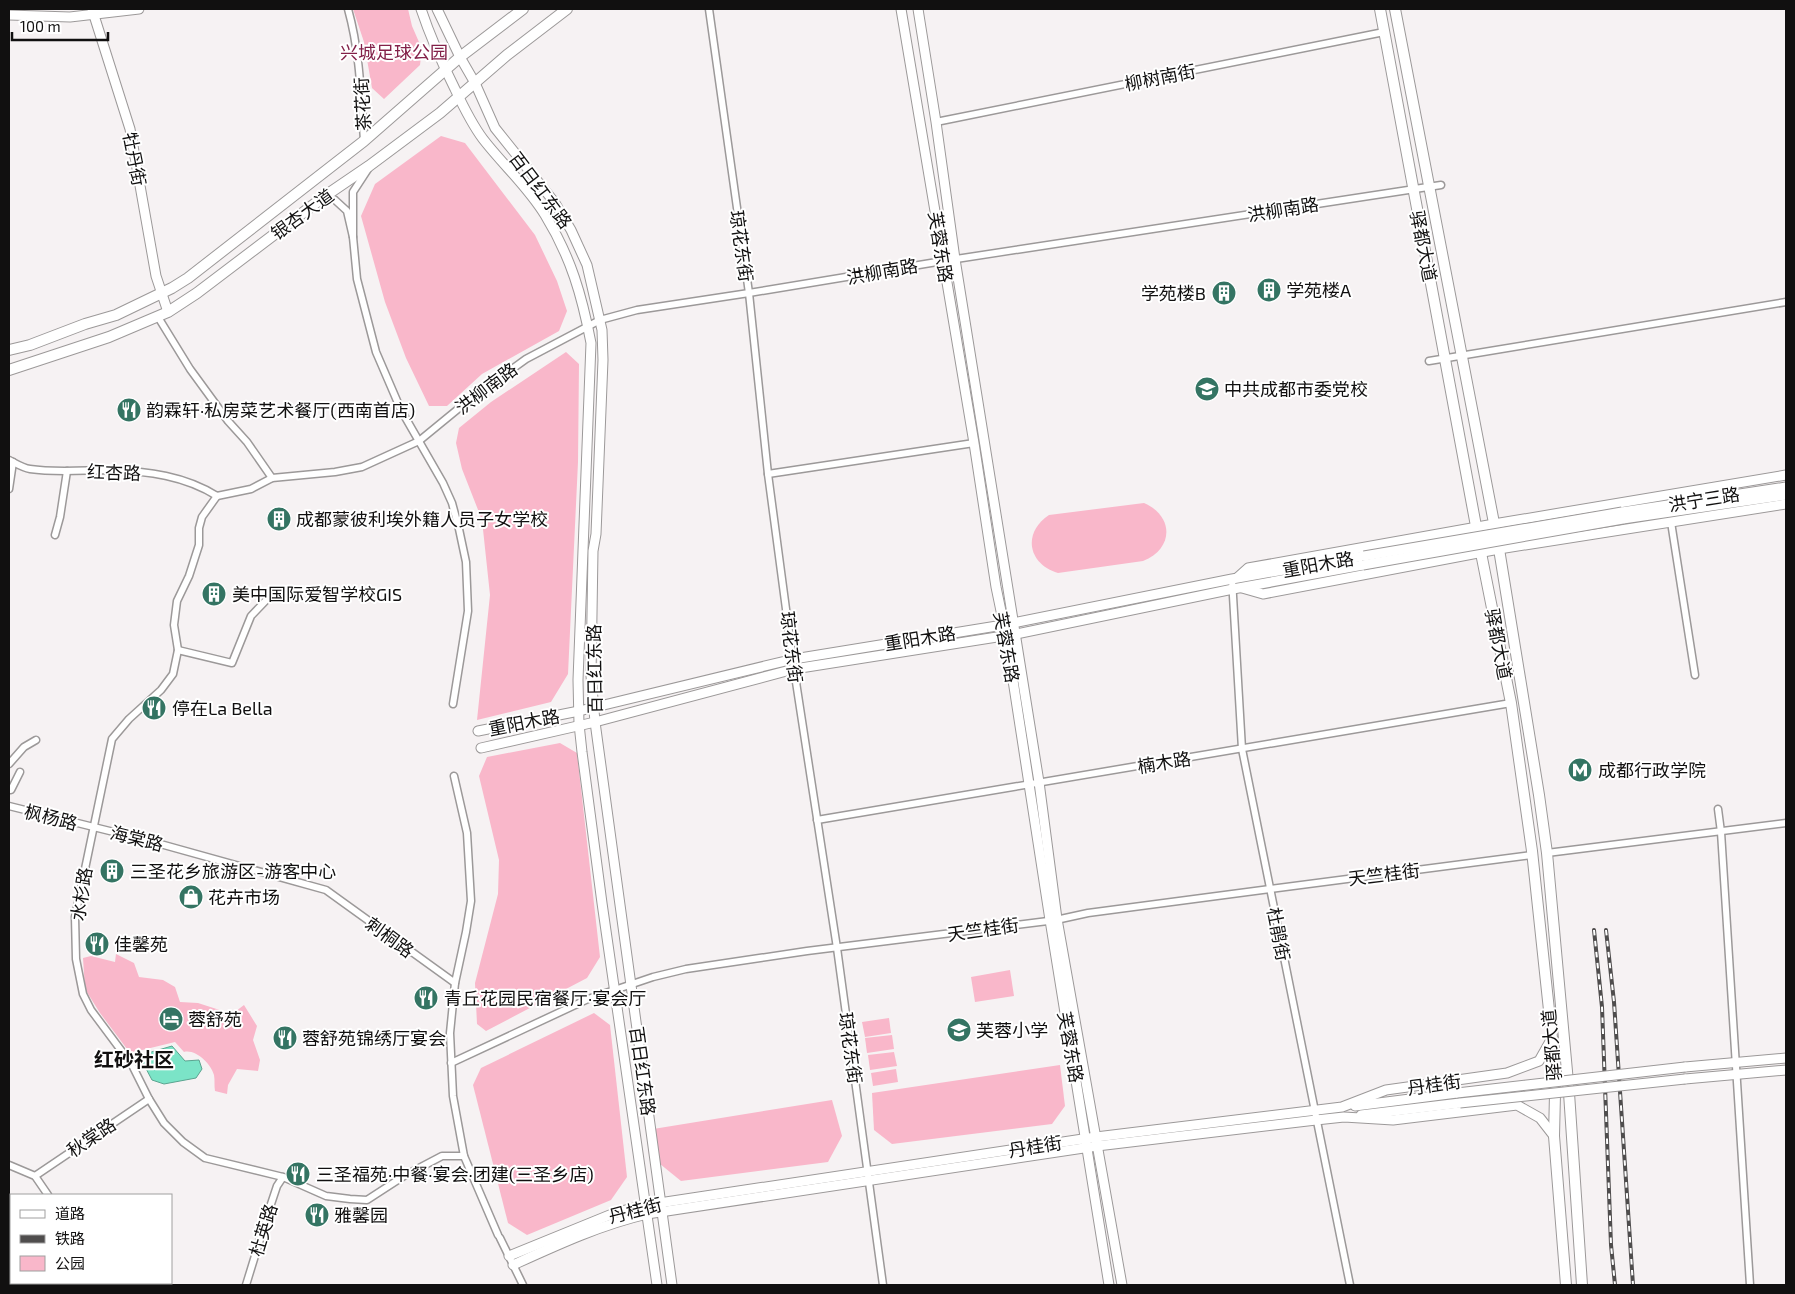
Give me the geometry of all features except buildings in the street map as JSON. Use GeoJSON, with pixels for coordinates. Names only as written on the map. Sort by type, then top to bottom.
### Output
{"type":"FeatureCollection","features":[{"type":"Feature","properties":{"kind":"main road","name":"银杏大道"},"geometry":{"type":"LineString","coordinates":[[9,350],[30,345],[85,324],[116,315],[172,288],[188,278],[364,140],[460,57],[523,9]]}},
{"type":"Feature","properties":{"kind":"main road","name":"银杏大道"},"geometry":{"type":"LineString","coordinates":[[9,370],[109,337],[158,318],[168,312],[197,293],[325,196],[369,166],[459,97],[514,49],[567,9]]}},
{"type":"Feature","properties":{"kind":"main road","name":"驿都大道"},"geometry":{"type":"LineString","coordinates":[[1380,9],[1481,553],[1511,703],[1532,855],[1552,1038],[1555,1094],[1554,1136],[1566,1285]]}},
{"type":"Feature","properties":{"kind":"main road","name":"驿都大道"},"geometry":{"type":"LineString","coordinates":[[1395,9],[1499,550],[1547,853],[1569,1092],[1582,1285]]}},
{"type":"Feature","properties":{"kind":"street"},"geometry":{"type":"LineString","coordinates":[[9,15],[70,18],[93,12],[139,9]]}},
{"type":"Feature","properties":{"kind":"street","name":"茶花街"},"geometry":{"type":"LineString","coordinates":[[348,9],[356,36],[364,140]]}},
{"type":"Feature","properties":{"kind":"street","name":"百日红东路"},"geometry":{"type":"LineString","coordinates":[[421,9],[467,114],[482,138],[529,193],[551,225],[568,259],[583,302],[591,343],[578,680],[579,724],[657,1285]]}},
{"type":"Feature","properties":{"kind":"street","name":"百日红东路"},"geometry":{"type":"LineString","coordinates":[[437,9],[460,57],[476,83],[495,128],[555,203],[571,230],[587,265],[600,320],[604,360],[596,534],[593,551],[591,676],[595,722],[672,1285]]}},
{"type":"Feature","properties":{"kind":"street","name":"琼花东街"},"geometry":{"type":"LineString","coordinates":[[709,9],[749,294],[768,474],[794,664],[837,948],[883,1285]]}},
{"type":"Feature","properties":{"kind":"street","name":"芙蓉东路"},"geometry":{"type":"LineString","coordinates":[[901,9],[974,443],[996,587],[1006,635],[1029,784],[1053,920],[1097,1141],[1122,1285]]}},
{"type":"Feature","properties":{"kind":"street","name":"芙蓉东路"},"geometry":{"type":"LineString","coordinates":[[918,9],[955,259],[1039,782],[1053,920],[1110,1285]]}},
{"type":"Feature","properties":{"kind":"street","name":"牡丹街"},"geometry":{"type":"LineString","coordinates":[[93,12],[130,129],[151,250],[161,293],[168,312]]}},
{"type":"Feature","properties":{"kind":"street","name":"柳树南街"},"geometry":{"type":"LineString","coordinates":[[936,122],[1384,32]]}},
{"type":"Feature","properties":{"kind":"street"},"geometry":{"type":"LineString","coordinates":[[369,166],[353,192],[353,237],[357,279],[376,352],[401,410],[434,466],[452,503],[466,562],[468,610],[453,704]]}},
{"type":"Feature","properties":{"kind":"street","name":"洪柳南路"},"geometry":{"type":"LineString","coordinates":[[272,478],[335,472],[362,467],[419,441],[469,400],[526,359],[600,320],[637,310],[749,294],[955,259],[1441,185]]}},
{"type":"Feature","properties":{"kind":"street"},"geometry":{"type":"LineString","coordinates":[[325,196],[336,200],[347,211],[353,237]]}},
{"type":"Feature","properties":{"kind":"street"},"geometry":{"type":"LineString","coordinates":[[1429,361],[1786,302]]}},
{"type":"Feature","properties":{"kind":"street"},"geometry":{"type":"LineString","coordinates":[[158,318],[190,369],[228,421],[247,442],[272,478],[251,489],[217,496]]}},
{"type":"Feature","properties":{"kind":"street"},"geometry":{"type":"LineString","coordinates":[[768,474],[974,443]]}},
{"type":"Feature","properties":{"kind":"street"},"geometry":{"type":"LineString","coordinates":[[9,489],[11,461]]}},
{"type":"Feature","properties":{"kind":"street","name":"红杏路"},"geometry":{"type":"LineString","coordinates":[[11,461],[28,469],[66,471],[112,470],[165,475],[202,487],[217,496]]}},
{"type":"Feature","properties":{"kind":"street"},"geometry":{"type":"LineString","coordinates":[[55,536],[60,517],[66,471]]}},
{"type":"Feature","properties":{"kind":"street"},"geometry":{"type":"LineString","coordinates":[[1234,578],[1248,568],[1786,475]]}},
{"type":"Feature","properties":{"kind":"street","name":"洪宁三路"},"geometry":{"type":"LineString","coordinates":[[1622,515],[1786,487]]}},
{"type":"Feature","properties":{"kind":"street","name":"洪宁三路"},"geometry":{"type":"LineString","coordinates":[[1622,515],[1786,495]]}},
{"type":"Feature","properties":{"kind":"street","name":"水杉路"},"geometry":{"type":"LineString","coordinates":[[217,496],[202,516],[199,528],[199,545],[189,576],[177,601],[174,625],[178,650],[173,674],[162,690],[129,719],[112,740],[75,917],[76,959],[82,994],[91,1010],[132,1065],[149,1099],[164,1123],[183,1142],[205,1158],[284,1177],[326,1196],[367,1200],[404,1176],[442,1156],[464,1156]]}},
{"type":"Feature","properties":{"kind":"street"},"geometry":{"type":"LineString","coordinates":[[1236,588],[1263,594],[1481,553],[1786,504]]}},
{"type":"Feature","properties":{"kind":"street"},"geometry":{"type":"LineString","coordinates":[[1364,561],[1622,515]]}},
{"type":"Feature","properties":{"kind":"street"},"geometry":{"type":"LineString","coordinates":[[1671,522],[1695,675]]}},
{"type":"Feature","properties":{"kind":"street","name":"重阳木路"},"geometry":{"type":"LineString","coordinates":[[478,731],[594,708],[794,664],[1234,578],[1364,561]]}},
{"type":"Feature","properties":{"kind":"street","name":"重阳木路"},"geometry":{"type":"LineString","coordinates":[[480,748],[579,724],[595,722],[794,664],[1016,634],[1364,561]]}},
{"type":"Feature","properties":{"kind":"street","name":"杜鹃街"},"geometry":{"type":"LineString","coordinates":[[1234,578],[1236,588],[1242,749],[1350,1285]]}},
{"type":"Feature","properties":{"kind":"street"},"geometry":{"type":"LineString","coordinates":[[178,650],[232,663],[251,616],[276,590]]}},
{"type":"Feature","properties":{"kind":"street","name":"楠木路"},"geometry":{"type":"LineString","coordinates":[[817,820],[1511,703]]}},
{"type":"Feature","properties":{"kind":"street"},"geometry":{"type":"LineString","coordinates":[[9,764],[24,747],[36,740]]}},
{"type":"Feature","properties":{"kind":"street"},"geometry":{"type":"LineString","coordinates":[[9,790],[11,790],[20,772]]}},
{"type":"Feature","properties":{"kind":"street"},"geometry":{"type":"LineString","coordinates":[[454,776],[467,833],[471,901],[455,983],[450,1033],[453,1096],[464,1156],[499,1237],[523,1285]]}},
{"type":"Feature","properties":{"kind":"street","name":"枫杨路"},"geometry":{"type":"LineString","coordinates":[[9,806],[93,827]]}},
{"type":"Feature","properties":{"kind":"street"},"geometry":{"type":"LineString","coordinates":[[1718,809],[1750,1285]]}},
{"type":"Feature","properties":{"kind":"street"},"geometry":{"type":"LineString","coordinates":[[1547,853],[1786,823]]}},
{"type":"Feature","properties":{"kind":"street","name":"海棠路"},"geometry":{"type":"LineString","coordinates":[[93,827],[326,890]]}},
{"type":"Feature","properties":{"kind":"street","name":"天竺桂街"},"geometry":{"type":"LineString","coordinates":[[450,1063],[566,1009],[631,984],[686,969],[1532,855]]}},
{"type":"Feature","properties":{"kind":"street","name":"刺桐路"},"geometry":{"type":"LineString","coordinates":[[326,890],[455,983]]}},
{"type":"Feature","properties":{"kind":"street","name":"丹桂街"},"geometry":{"type":"LineString","coordinates":[[1315,1116],[1342,1108],[1386,1090],[1508,1073],[1539,1061],[1552,1038]]}},
{"type":"Feature","properties":{"kind":"street"},"geometry":{"type":"LineString","coordinates":[[1342,1108],[1685,1067],[1786,1058]]}},
{"type":"Feature","properties":{"kind":"street"},"geometry":{"type":"LineString","coordinates":[[1344,1117],[1685,1079],[1786,1070]]}},
{"type":"Feature","properties":{"kind":"street","name":"秋棠路"},"geometry":{"type":"LineString","coordinates":[[35,1176],[149,1099]]}},
{"type":"Feature","properties":{"kind":"street","name":"丹桂街"},"geometry":{"type":"LineString","coordinates":[[511,1260],[617,1212],[662,1207],[1097,1141],[1315,1116],[1393,1120],[1518,1105],[1540,1118],[1554,1136]]}},
{"type":"Feature","properties":{"kind":"street"},"geometry":{"type":"LineString","coordinates":[[9,1165],[35,1176],[47,1194]]}},
{"type":"Feature","properties":{"kind":"street","name":"杜英路"},"geometry":{"type":"LineString","coordinates":[[246,1285],[277,1186],[284,1177]]}},
{"type":"Feature","properties":{"kind":"green space","name":"兴城足球公园"},"geometry":{"type":"Polygon","coordinates":[[[353,9],[408,9],[412,26],[422,49],[420,65],[384,99],[372,88],[364,42],[353,9]]]}},
{"type":"Feature","properties":{"kind":"green space"},"geometry":{"type":"Polygon","coordinates":[[[441,136],[465,143],[535,235],[557,281],[567,311],[559,331],[482,374],[447,406],[429,406],[406,358],[385,302],[361,216],[375,184],[441,136]]]}},
{"type":"Feature","properties":{"kind":"green space"},"geometry":{"type":"Polygon","coordinates":[[[566,352],[579,364],[578,462],[568,674],[551,702],[477,720],[490,595],[482,520],[462,469],[456,443],[459,428],[491,402],[566,352]]]}},
{"type":"Feature","properties":{"kind":"green space"},"geometry":{"type":"Polygon","coordinates":[[[1144,503],[1161,516],[1166,532],[1165,541],[1160,549],[1153,556],[1143,561],[1058,573],[1040,563],[1035,555],[1032,539],[1035,530],[1040,522],[1049,515],[1144,503]]]}},
{"type":"Feature","properties":{"kind":"green space"},"geometry":{"type":"Polygon","coordinates":[[[560,743],[577,753],[600,957],[587,978],[486,1031],[477,1024],[475,983],[498,894],[499,860],[479,776],[487,757],[560,743]]]}},
{"type":"Feature","properties":{"kind":"green space"},"geometry":{"type":"Polygon","coordinates":[[[116,954],[134,963],[139,977],[163,980],[175,987],[180,1002],[198,1003],[232,1014],[244,1005],[257,1026],[253,1040],[260,1060],[258,1071],[237,1069],[228,1085],[227,1094],[215,1091],[214,1075],[202,1058],[193,1053],[184,1052],[175,1042],[130,1053],[100,1013],[85,989],[83,958],[91,956],[115,962],[116,954]]]}},
{"type":"Feature","properties":{"kind":"green space"},"geometry":{"type":"Polygon","coordinates":[[[1010,970],[1014,996],[975,1002],[971,977],[1010,970]]]}},
{"type":"Feature","properties":{"kind":"green space"},"geometry":{"type":"Polygon","coordinates":[[[594,1013],[610,1025],[627,1177],[611,1200],[527,1235],[508,1223],[473,1085],[481,1068],[594,1013]]]}},
{"type":"Feature","properties":{"kind":"green space"},"geometry":{"type":"Polygon","coordinates":[[[889,1018],[891,1033],[865,1037],[862,1022],[889,1018]]]}},
{"type":"Feature","properties":{"kind":"green space"},"geometry":{"type":"Polygon","coordinates":[[[892,1035],[894,1049],[867,1053],[865,1038],[892,1035]]]}},
{"type":"Feature","properties":{"kind":"green space"},"geometry":{"type":"Polygon","coordinates":[[[894,1052],[897,1066],[870,1070],[868,1055],[894,1052]]]}},
{"type":"Feature","properties":{"kind":"green space"},"geometry":{"type":"Polygon","coordinates":[[[1060,1065],[1065,1106],[1052,1124],[892,1144],[874,1130],[872,1093],[1060,1065]]]}},
{"type":"Feature","properties":{"kind":"green space"},"geometry":{"type":"Polygon","coordinates":[[[896,1069],[898,1082],[873,1086],[871,1073],[896,1069]]]}},
{"type":"Feature","properties":{"kind":"green space"},"geometry":{"type":"Polygon","coordinates":[[[832,1100],[842,1136],[828,1162],[681,1181],[649,1155],[647,1130],[832,1100]]]}},
{"type":"Feature","properties":{"kind":"shaded area"},"geometry":{"type":"Polygon","coordinates":[[[172,1046],[185,1061],[199,1060],[202,1069],[196,1078],[164,1084],[152,1080],[142,1061],[148,1053],[172,1046]]]}},
{"type":"Feature","properties":{"kind":"railway"},"geometry":{"type":"LineString","coordinates":[[1594,930],[1602,1007],[1611,1245],[1615,1285]]}},
{"type":"Feature","properties":{"kind":"railway"},"geometry":{"type":"LineString","coordinates":[[1606,930],[1614,1002],[1633,1285]]}},
{"type":"Feature","properties":{"kind":"place","name":"学苑楼A"},"geometry":{"type":"Point","coordinates":[1269,290]}},
{"type":"Feature","properties":{"kind":"place","name":"学苑楼B"},"geometry":{"type":"Point","coordinates":[1224,293]}},
{"type":"Feature","properties":{"kind":"place","name":"中共成都市委党校"},"geometry":{"type":"Point","coordinates":[1207,389]}},
{"type":"Feature","properties":{"kind":"place","name":"韵霖轩·私房菜艺术餐厅(西南首店)"},"geometry":{"type":"Point","coordinates":[129,410]}},
{"type":"Feature","properties":{"kind":"place","name":"成都蒙彼利埃外籍人员子女学校"},"geometry":{"type":"Point","coordinates":[279,519]}},
{"type":"Feature","properties":{"kind":"place","name":"美中国际爱智学校GIS"},"geometry":{"type":"Point","coordinates":[214,594]}},
{"type":"Feature","properties":{"kind":"place","name":"停在La Bella"},"geometry":{"type":"Point","coordinates":[154,708]}},
{"type":"Feature","properties":{"kind":"place","name":"成都行政学院"},"geometry":{"type":"Point","coordinates":[1580,770]}},
{"type":"Feature","properties":{"kind":"place","name":"三圣花乡旅游区-游客中心"},"geometry":{"type":"Point","coordinates":[112,871]}},
{"type":"Feature","properties":{"kind":"place","name":"花卉市场"},"geometry":{"type":"Point","coordinates":[191,897]}},
{"type":"Feature","properties":{"kind":"place","name":"佳馨苑"},"geometry":{"type":"Point","coordinates":[97,944]}},
{"type":"Feature","properties":{"kind":"place","name":"青丘花园民宿餐厅·宴会厅"},"geometry":{"type":"Point","coordinates":[426,998]}},
{"type":"Feature","properties":{"kind":"place","name":"蓉舒苑"},"geometry":{"type":"Point","coordinates":[171,1019]}},
{"type":"Feature","properties":{"kind":"place","name":"芙蓉小学"},"geometry":{"type":"Point","coordinates":[959,1030]}},
{"type":"Feature","properties":{"kind":"place","name":"蓉舒苑锦绣厅宴会"},"geometry":{"type":"Point","coordinates":[285,1038]}},
{"type":"Feature","properties":{"kind":"place","name":"三圣福苑·中餐·宴会·团建(三圣乡店)"},"geometry":{"type":"Point","coordinates":[298,1174]}},
{"type":"Feature","properties":{"kind":"place","name":"雅馨园"},"geometry":{"type":"Point","coordinates":[317,1215]}},
{"type":"Feature","properties":{"kind":"district","name":"红砂社区"},"geometry":{"type":"Point","coordinates":[134,1059]}}]}
